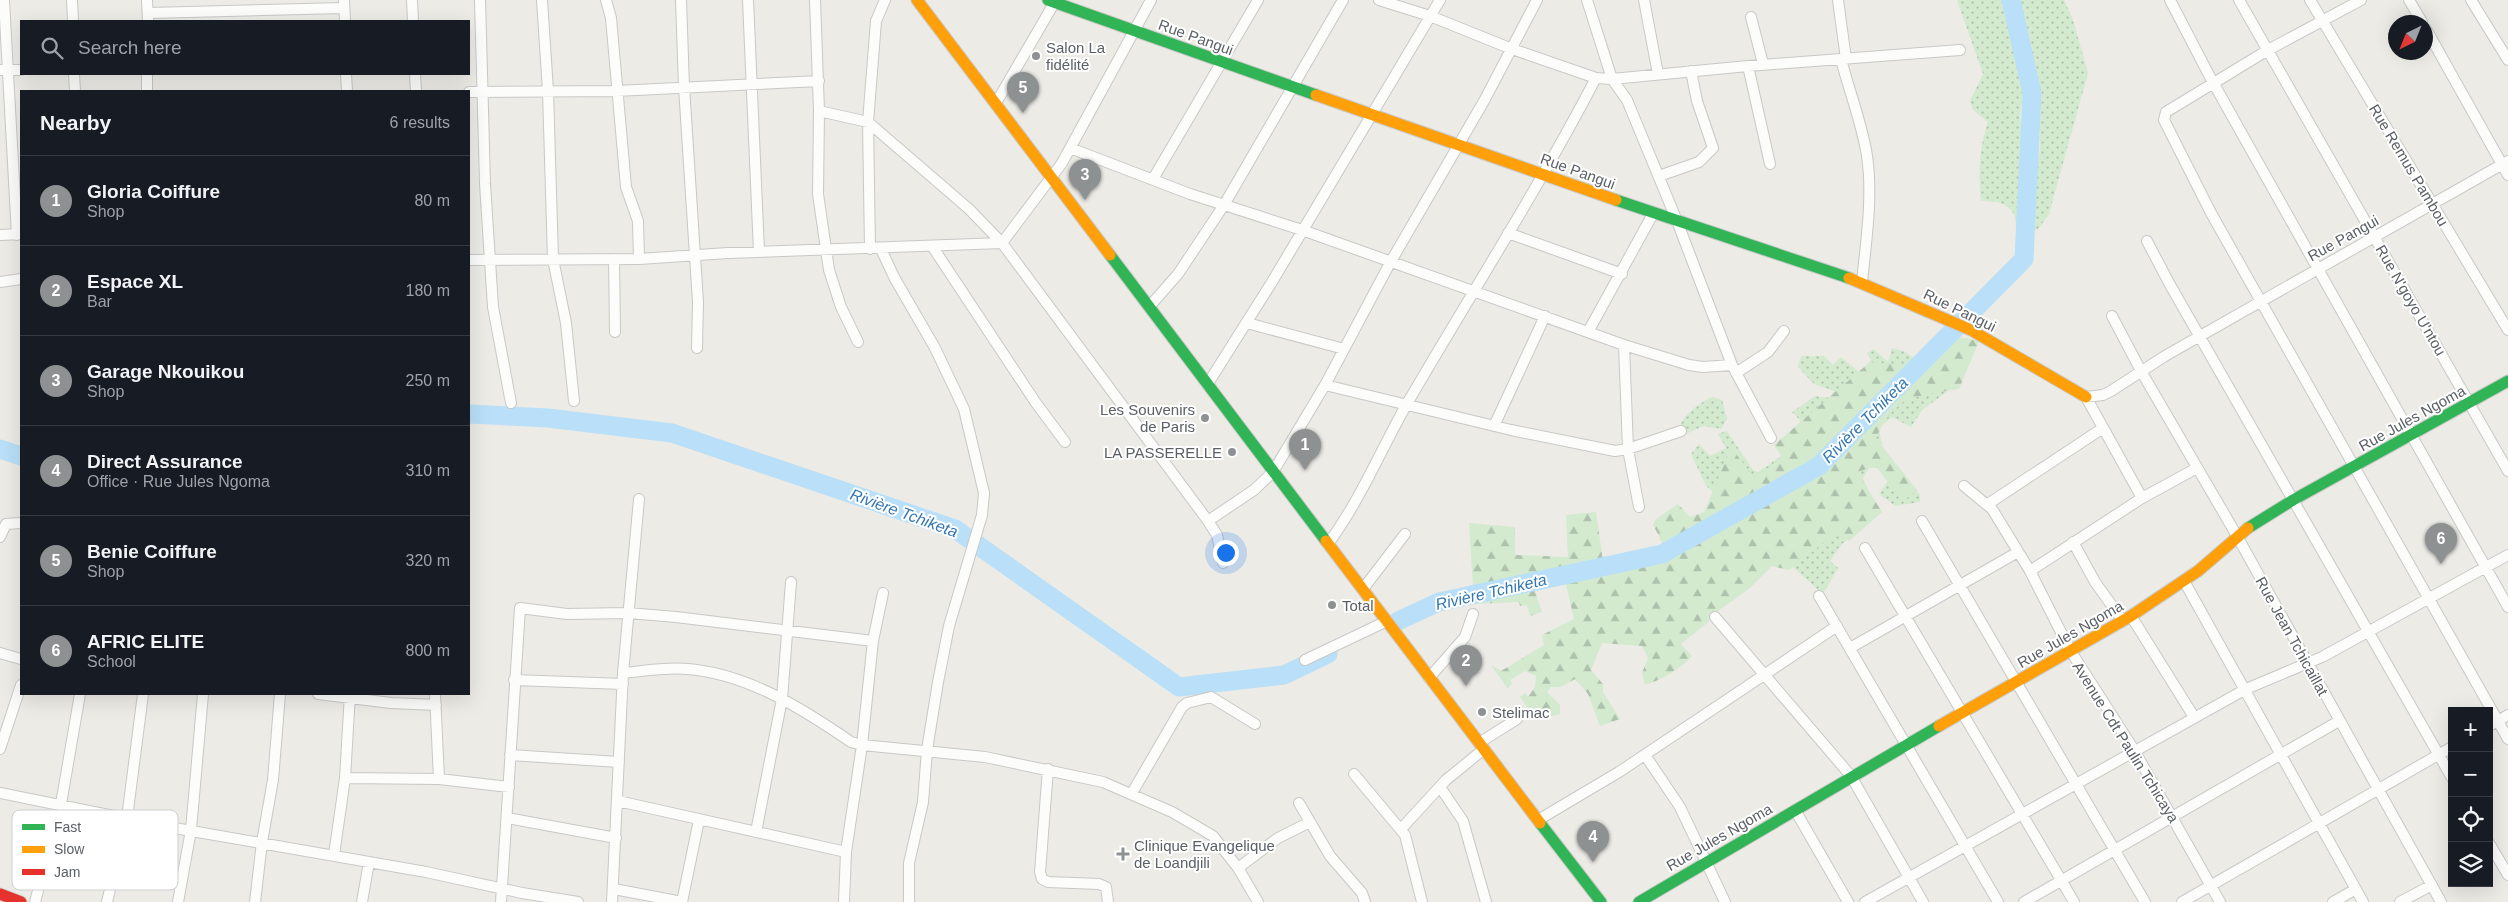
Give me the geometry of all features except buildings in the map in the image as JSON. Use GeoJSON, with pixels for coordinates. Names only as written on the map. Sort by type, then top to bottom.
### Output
{"type":"FeatureCollection","features":[{"type":"Feature","properties":{"kind":"main road"},"geometry":{"type":"LineString","coordinates":[[917,0],[1429,678],[1601,902]]}},
{"type":"Feature","properties":{"kind":"main road","name":"Rue Pangui"},"geometry":{"type":"LineString","coordinates":[[1053,1],[1459,146],[1862,282],[1971,330],[2086,396]]}},
{"type":"Feature","properties":{"kind":"main road","name":"Rue Jules Ngoma"},"geometry":{"type":"LineString","coordinates":[[1639,902],[1851,776],[2127,618],[2184,581],[2237,536],[2293,500],[2508,382]]}},
{"type":"Feature","properties":{"kind":"main road"},"geometry":{"type":"LineString","coordinates":[[0,895],[21,902]]}},
{"type":"Feature","properties":{"kind":"street"},"geometry":{"type":"LineString","coordinates":[[0,235],[19,234],[4,70],[4,0]]}},
{"type":"Feature","properties":{"kind":"street"},"geometry":{"type":"LineString","coordinates":[[72,0],[72,20]]}},
{"type":"Feature","properties":{"kind":"street"},"geometry":{"type":"LineString","coordinates":[[148,0],[148,17],[344,4],[345,20]]}},
{"type":"Feature","properties":{"kind":"street"},"geometry":{"type":"LineString","coordinates":[[412,0],[413,20]]}},
{"type":"Feature","properties":{"kind":"street"},"geometry":{"type":"LineString","coordinates":[[480,0],[485,184],[496,332],[511,404]]}},
{"type":"Feature","properties":{"kind":"street"},"geometry":{"type":"LineString","coordinates":[[542,0],[548,91],[553,259],[566,323],[574,401]]}},
{"type":"Feature","properties":{"kind":"street"},"geometry":{"type":"LineString","coordinates":[[606,0],[611,18],[626,187],[638,221],[639,259]]}},
{"type":"Feature","properties":{"kind":"street"},"geometry":{"type":"LineString","coordinates":[[681,0],[684,87],[698,302],[697,348]]}},
{"type":"Feature","properties":{"kind":"street"},"geometry":{"type":"LineString","coordinates":[[748,0],[759,252]]}},
{"type":"Feature","properties":{"kind":"street"},"geometry":{"type":"LineString","coordinates":[[815,0],[819,111],[817,179],[825,249],[841,307],[858,342]]}},
{"type":"Feature","properties":{"kind":"street"},"geometry":{"type":"LineString","coordinates":[[870,249],[868,122],[876,21],[885,0]]}},
{"type":"Feature","properties":{"kind":"street"},"geometry":{"type":"LineString","coordinates":[[470,260],[639,259],[825,249],[881,249],[1002,243],[1052,178],[1151,0]]}},
{"type":"Feature","properties":{"kind":"street"},"geometry":{"type":"LineString","coordinates":[[1153,179],[1258,0]]}},
{"type":"Feature","properties":{"kind":"street"},"geometry":{"type":"LineString","coordinates":[[1149,307],[1178,274],[1224,205],[1344,0]]}},
{"type":"Feature","properties":{"kind":"street"},"geometry":{"type":"LineString","coordinates":[[1379,0],[1430,16],[1512,49],[1596,78],[1612,79],[1763,64],[1960,50]]}},
{"type":"Feature","properties":{"kind":"street"},"geometry":{"type":"LineString","coordinates":[[1207,385],[1247,323],[1440,0]]}},
{"type":"Feature","properties":{"kind":"street"},"geometry":{"type":"LineString","coordinates":[[1208,521],[1254,490],[1274,472],[1325,385],[1390,263],[1459,146],[1537,0]]}},
{"type":"Feature","properties":{"kind":"street"},"geometry":{"type":"LineString","coordinates":[[1587,0],[1612,79],[1627,100],[1659,176],[1734,369],[1771,438]]}},
{"type":"Feature","properties":{"kind":"street"},"geometry":{"type":"LineString","coordinates":[[1644,0],[1658,74]]}},
{"type":"Feature","properties":{"kind":"street"},"geometry":{"type":"LineString","coordinates":[[1838,0],[1843,59],[1867,162],[1867,234],[1862,282]]}},
{"type":"Feature","properties":{"kind":"street"},"geometry":{"type":"LineString","coordinates":[[2170,0],[2213,83],[2508,607]]}},
{"type":"Feature","properties":{"kind":"street","name":"Rue N'goyo U'ntou"},"geometry":{"type":"LineString","coordinates":[[2239,0],[2508,470]]}},
{"type":"Feature","properties":{"kind":"street","name":"Rue Remus Pambou"},"geometry":{"type":"LineString","coordinates":[[2310,0],[2508,330]]}},
{"type":"Feature","properties":{"kind":"street"},"geometry":{"type":"LineString","coordinates":[[2361,0],[2268,50],[2213,83],[2166,112],[2164,120],[2199,191],[2353,468],[2429,599],[2494,723],[2508,739]]}},
{"type":"Feature","properties":{"kind":"street"},"geometry":{"type":"LineString","coordinates":[[2409,0],[2418,15]]}},
{"type":"Feature","properties":{"kind":"street"},"geometry":{"type":"LineString","coordinates":[[2471,0],[2508,60]]}},
{"type":"Feature","properties":{"kind":"street"},"geometry":{"type":"LineString","coordinates":[[996,103],[1053,1]]}},
{"type":"Feature","properties":{"kind":"street"},"geometry":{"type":"LineString","coordinates":[[1751,18],[1763,64]]}},
{"type":"Feature","properties":{"kind":"street"},"geometry":{"type":"LineString","coordinates":[[2433,41],[2505,162],[2508,175]]}},
{"type":"Feature","properties":{"kind":"street"},"geometry":{"type":"LineString","coordinates":[[1748,66],[1770,164]]}},
{"type":"Feature","properties":{"kind":"street"},"geometry":{"type":"LineString","coordinates":[[4,70],[20,70]]}},
{"type":"Feature","properties":{"kind":"street"},"geometry":{"type":"LineString","coordinates":[[1659,176],[1699,162],[1713,148],[1697,101],[1692,71]]}},
{"type":"Feature","properties":{"kind":"street"},"geometry":{"type":"LineString","coordinates":[[74,75],[75,90]]}},
{"type":"Feature","properties":{"kind":"street"},"geometry":{"type":"LineString","coordinates":[[147,75],[147,90]]}},
{"type":"Feature","properties":{"kind":"street"},"geometry":{"type":"LineString","coordinates":[[346,75],[347,90]]}},
{"type":"Feature","properties":{"kind":"street"},"geometry":{"type":"LineString","coordinates":[[416,75],[416,90]]}},
{"type":"Feature","properties":{"kind":"street"},"geometry":{"type":"LineString","coordinates":[[1328,544],[1350,513],[1407,404],[1473,291],[1545,175],[1596,78]]}},
{"type":"Feature","properties":{"kind":"street"},"geometry":{"type":"LineString","coordinates":[[470,92],[616,91],[818,81]]}},
{"type":"Feature","properties":{"kind":"street"},"geometry":{"type":"LineString","coordinates":[[819,111],[868,122],[969,210],[1002,243],[1208,521],[1217,535],[1223,564]]}},
{"type":"Feature","properties":{"kind":"street"},"geometry":{"type":"LineString","coordinates":[[1070,148],[1224,205],[1302,230],[1624,345],[1689,365],[1734,369],[1768,352],[1784,331]]}},
{"type":"Feature","properties":{"kind":"street","name":"Rue Pangui"},"geometry":{"type":"LineString","coordinates":[[2086,396],[2103,395],[2505,162]]}},
{"type":"Feature","properties":{"kind":"street"},"geometry":{"type":"LineString","coordinates":[[1588,332],[1622,274],[1654,212]]}},
{"type":"Feature","properties":{"kind":"street"},"geometry":{"type":"LineString","coordinates":[[1508,232],[1622,274]]}},
{"type":"Feature","properties":{"kind":"street"},"geometry":{"type":"LineString","coordinates":[[2147,241],[2448,771]]}},
{"type":"Feature","properties":{"kind":"street"},"geometry":{"type":"LineString","coordinates":[[932,246],[1036,403],[1065,442]]}},
{"type":"Feature","properties":{"kind":"street"},"geometry":{"type":"LineString","coordinates":[[881,249],[894,277],[936,348],[964,409],[984,493],[982,515],[949,626],[927,750],[923,802],[908,863],[909,902]]}},
{"type":"Feature","properties":{"kind":"street"},"geometry":{"type":"LineString","coordinates":[[614,259],[615,332]]}},
{"type":"Feature","properties":{"kind":"street"},"geometry":{"type":"LineString","coordinates":[[0,282],[20,279]]}},
{"type":"Feature","properties":{"kind":"street"},"geometry":{"type":"LineString","coordinates":[[1494,426],[1545,316]]}},
{"type":"Feature","properties":{"kind":"street","name":"Rue Jean Tchicaillat"},"geometry":{"type":"LineString","coordinates":[[2112,316],[2141,372],[2237,536],[2441,902]]}},
{"type":"Feature","properties":{"kind":"street"},"geometry":{"type":"LineString","coordinates":[[1247,323],[1344,349]]}},
{"type":"Feature","properties":{"kind":"street"},"geometry":{"type":"LineString","coordinates":[[1624,345],[1628,449],[1639,507]]}},
{"type":"Feature","properties":{"kind":"street"},"geometry":{"type":"LineString","coordinates":[[1325,385],[1494,426],[1615,451],[1628,449],[1681,431]]}},
{"type":"Feature","properties":{"kind":"street"},"geometry":{"type":"LineString","coordinates":[[2086,396],[2142,498]]}},
{"type":"Feature","properties":{"kind":"street"},"geometry":{"type":"LineString","coordinates":[[1988,504],[2103,428]]}},
{"type":"Feature","properties":{"kind":"street"},"geometry":{"type":"LineString","coordinates":[[2030,571],[2142,498],[2197,468]]}},
{"type":"Feature","properties":{"kind":"street","name":"Avenue Cdt Paulin Tchicaya"},"geometry":{"type":"LineString","coordinates":[[1964,486],[1988,504],[2030,571],[2070,650],[2134,750],[2220,902]]}},
{"type":"Feature","properties":{"kind":"street"},"geometry":{"type":"LineString","coordinates":[[612,902],[622,684],[639,499]]}},
{"type":"Feature","properties":{"kind":"street"},"geometry":{"type":"LineString","coordinates":[[1922,521],[2077,782],[2144,902]]}},
{"type":"Feature","properties":{"kind":"street"},"geometry":{"type":"LineString","coordinates":[[0,538],[6,524],[20,523]]}},
{"type":"Feature","properties":{"kind":"street"},"geometry":{"type":"LineString","coordinates":[[1363,589],[1405,534]]}},
{"type":"Feature","properties":{"kind":"street"},"geometry":{"type":"LineString","coordinates":[[2073,542],[2095,582],[2127,618],[2194,717]]}},
{"type":"Feature","properties":{"kind":"street"},"geometry":{"type":"LineString","coordinates":[[1865,548],[2023,812],[2074,902]]}},
{"type":"Feature","properties":{"kind":"street"},"geometry":{"type":"LineString","coordinates":[[1850,648],[2018,552]]}},
{"type":"Feature","properties":{"kind":"street"},"geometry":{"type":"LineString","coordinates":[[1865,902],[2194,717],[2246,689],[2307,664],[2508,555]]}},
{"type":"Feature","properties":{"kind":"street"},"geometry":{"type":"LineString","coordinates":[[2184,581],[2246,689],[2280,755],[2363,902]]}},
{"type":"Feature","properties":{"kind":"street"},"geometry":{"type":"LineString","coordinates":[[756,832],[782,700],[791,582]]}},
{"type":"Feature","properties":{"kind":"street"},"geometry":{"type":"LineString","coordinates":[[844,902],[846,852],[862,745],[873,642],[883,592]]}},
{"type":"Feature","properties":{"kind":"street"},"geometry":{"type":"LineString","coordinates":[[1819,596],[1998,902]]}},
{"type":"Feature","properties":{"kind":"street"},"geometry":{"type":"LineString","coordinates":[[501,902],[520,608],[567,614],[628,613],[716,621],[873,642]]}},
{"type":"Feature","properties":{"kind":"street"},"geometry":{"type":"LineString","coordinates":[[1429,678],[1466,637],[1472,614]]}},
{"type":"Feature","properties":{"kind":"street"},"geometry":{"type":"LineString","coordinates":[[1715,617],[1851,776],[1923,902]]}},
{"type":"Feature","properties":{"kind":"street"},"geometry":{"type":"LineString","coordinates":[[1305,660],[1386,621]]}},
{"type":"Feature","properties":{"kind":"street"},"geometry":{"type":"LineString","coordinates":[[1538,820],[1645,755],[1837,626]]}},
{"type":"Feature","properties":{"kind":"street"},"geometry":{"type":"LineString","coordinates":[[0,653],[20,658]]}},
{"type":"Feature","properties":{"kind":"street"},"geometry":{"type":"LineString","coordinates":[[623,673],[672,668],[711,672],[727,676],[782,700],[851,742],[862,745],[985,757],[1091,778],[1132,793],[1197,825],[1213,836],[1238,868],[1253,900]]}},
{"type":"Feature","properties":{"kind":"street"},"geometry":{"type":"LineString","coordinates":[[514,680],[622,684]]}},
{"type":"Feature","properties":{"kind":"street"},"geometry":{"type":"LineString","coordinates":[[0,749],[20,688]]}},
{"type":"Feature","properties":{"kind":"street"},"geometry":{"type":"LineString","coordinates":[[59,810],[80,695]]}},
{"type":"Feature","properties":{"kind":"street"},"geometry":{"type":"LineString","coordinates":[[128,810],[143,695]]}},
{"type":"Feature","properties":{"kind":"street"},"geometry":{"type":"LineString","coordinates":[[178,902],[191,830],[202,695]]}},
{"type":"Feature","properties":{"kind":"street"},"geometry":{"type":"LineString","coordinates":[[255,902],[262,842],[273,780],[280,695]]}},
{"type":"Feature","properties":{"kind":"street"},"geometry":{"type":"LineString","coordinates":[[334,695],[436,705]]}},
{"type":"Feature","properties":{"kind":"street"},"geometry":{"type":"LineString","coordinates":[[435,695],[439,779]]}},
{"type":"Feature","properties":{"kind":"street"},"geometry":{"type":"LineString","coordinates":[[334,855],[345,778],[350,696]]}},
{"type":"Feature","properties":{"kind":"street"},"geometry":{"type":"LineString","coordinates":[[1132,793],[1182,707],[1187,703],[1211,697],[1255,724]]}},
{"type":"Feature","properties":{"kind":"street"},"geometry":{"type":"LineString","coordinates":[[2494,723],[2508,715]]}},
{"type":"Feature","properties":{"kind":"street"},"geometry":{"type":"LineString","coordinates":[[1401,829],[1481,746],[1517,719]]}},
{"type":"Feature","properties":{"kind":"street"},"geometry":{"type":"LineString","coordinates":[[2024,902],[2116,851],[2173,816],[2339,721]]}},
{"type":"Feature","properties":{"kind":"street"},"geometry":{"type":"LineString","coordinates":[[2182,902],[2448,749]]}},
{"type":"Feature","properties":{"kind":"street"},"geometry":{"type":"LineString","coordinates":[[510,754],[619,762]]}},
{"type":"Feature","properties":{"kind":"street"},"geometry":{"type":"LineString","coordinates":[[1645,755],[1680,807],[1725,902]]}},
{"type":"Feature","properties":{"kind":"street"},"geometry":{"type":"LineString","coordinates":[[1048,769],[1040,872],[1042,879],[1048,882],[1099,884],[1106,887],[1108,902]]}},
{"type":"Feature","properties":{"kind":"street"},"geometry":{"type":"LineString","coordinates":[[1354,774],[1405,835],[1422,902]]}},
{"type":"Feature","properties":{"kind":"street"},"geometry":{"type":"LineString","coordinates":[[345,778],[439,779],[509,786]]}},
{"type":"Feature","properties":{"kind":"street"},"geometry":{"type":"LineString","coordinates":[[1440,787],[1463,821],[1486,902]]}},
{"type":"Feature","properties":{"kind":"street"},"geometry":{"type":"LineString","coordinates":[[0,793],[89,810]]}},
{"type":"Feature","properties":{"kind":"street"},"geometry":{"type":"LineString","coordinates":[[618,801],[846,852]]}},
{"type":"Feature","properties":{"kind":"street"},"geometry":{"type":"LineString","coordinates":[[1299,803],[1325,850],[1362,893],[1365,902]]}},
{"type":"Feature","properties":{"kind":"street"},"geometry":{"type":"LineString","coordinates":[[1795,810],[1848,902]]}},
{"type":"Feature","properties":{"kind":"street"},"geometry":{"type":"LineString","coordinates":[[507,818],[616,838]]}},
{"type":"Feature","properties":{"kind":"street"},"geometry":{"type":"LineString","coordinates":[[614,889],[682,902],[699,820]]}},
{"type":"Feature","properties":{"kind":"street"},"geometry":{"type":"LineString","coordinates":[[1238,868],[1278,838],[1310,822]]}},
{"type":"Feature","properties":{"kind":"street"},"geometry":{"type":"LineString","coordinates":[[178,828],[334,855],[578,902]]}},
{"type":"Feature","properties":{"kind":"street"},"geometry":{"type":"LineString","coordinates":[[2493,849],[2508,875]]}},
{"type":"Feature","properties":{"kind":"street"},"geometry":{"type":"LineString","coordinates":[[362,902],[369,862]]}},
{"type":"Feature","properties":{"kind":"street"},"geometry":{"type":"LineString","coordinates":[[2400,902],[2432,885]]}},
{"type":"Feature","properties":{"kind":"street"},"geometry":{"type":"LineString","coordinates":[[2333,902],[2356,889]]}},
{"type":"Feature","properties":{"kind":"green space"},"geometry":{"type":"Polygon","coordinates":[[[1957,0],[2005,0],[2024,83],[2020,117],[2026,149],[2020,217],[2016,226],[2013,213],[2006,205],[1981,201],[1980,161],[1988,122],[1973,110],[1970,101],[1983,74],[1957,0]]]}},
{"type":"Feature","properties":{"kind":"green space"},"geometry":{"type":"Polygon","coordinates":[[[2020,0],[2064,0],[2073,20],[2088,73],[2049,214],[2038,229],[2032,231],[2032,200],[2040,148],[2039,114],[2041,94],[2020,0]]]}},
{"type":"Feature","properties":{"kind":"green space"},"geometry":{"type":"Polygon","coordinates":[[[1956,337],[1970,339],[1978,344],[1947,392],[1922,410],[1911,427],[1892,417],[1879,428],[1882,446],[1920,495],[1920,502],[1895,506],[1879,494],[1888,481],[1884,467],[1869,468],[1863,478],[1871,497],[1863,528],[1843,543],[1830,561],[1838,568],[1824,592],[1818,590],[1773,548],[1660,541],[1658,521],[1698,519],[1720,498],[1706,486],[1691,454],[1699,444],[1710,456],[1726,448],[1718,434],[1727,431],[1753,470],[1758,472],[1781,456],[1778,450],[1800,429],[1800,420],[1792,412],[1815,396],[1831,398],[1834,391],[1814,384],[1798,367],[1801,356],[1824,356],[1833,365],[1841,357],[1860,373],[1871,360],[1867,353],[1874,349],[1888,362],[1892,348],[1904,351],[1920,363],[1956,337]]]}},
{"type":"Feature","properties":{"kind":"green space"},"geometry":{"type":"Polygon","coordinates":[[[1980,339],[1959,389],[1919,396],[1899,406],[1890,414],[1876,439],[1917,490],[1902,502],[1876,466],[1857,472],[1882,512],[1849,541],[1836,533],[1789,570],[1772,566],[1750,588],[1718,611],[1707,623],[1681,644],[1692,656],[1677,670],[1658,680],[1645,685],[1642,673],[1648,658],[1642,646],[1602,643],[1591,670],[1603,684],[1603,692],[1620,719],[1600,726],[1588,694],[1575,679],[1561,687],[1551,687],[1547,692],[1560,705],[1560,714],[1536,720],[1520,697],[1525,693],[1528,697],[1535,687],[1536,676],[1525,671],[1510,680],[1512,683],[1508,689],[1491,665],[1501,671],[1544,645],[1542,635],[1574,619],[1565,580],[1534,588],[1542,612],[1530,616],[1527,605],[1520,606],[1519,602],[1474,604],[1469,523],[1515,527],[1515,555],[1568,557],[1566,515],[1596,512],[1605,575],[1661,558],[1662,541],[1653,525],[1656,519],[1678,504],[1690,517],[1704,512],[1731,448],[1754,477],[1783,458],[1774,445],[1870,362],[1913,366],[1956,342],[1980,339]]]}},
{"type":"Feature","properties":{"kind":"green space"},"geometry":{"type":"Polygon","coordinates":[[[1712,397],[1722,400],[1727,419],[1721,429],[1703,426],[1684,435],[1679,430],[1687,414],[1712,397]]]}},
{"type":"Feature","properties":{"kind":"waterway","name":"Rivière Tchiketa"},"geometry":{"type":"LineString","coordinates":[[1398,621],[1439,602],[1662,554],[1819,466],[2024,259],[2032,93],[2011,0]]}},
{"type":"Feature","properties":{"kind":"waterway","name":"Rivière Tchiketa"},"geometry":{"type":"LineString","coordinates":[[470,414],[548,418],[672,433],[955,529],[1179,687],[1284,675],[1328,654]]}},
{"type":"Feature","properties":{"kind":"waterway","name":"Rivière Tchiketa"},"geometry":{"type":"LineString","coordinates":[[0,449],[20,456]]}},
{"type":"Feature","properties":{"kind":"traffic: fast"},"geometry":{"type":"LineString","coordinates":[[1048,0],[1316,95]]}},
{"type":"Feature","properties":{"kind":"traffic: fast"},"geometry":{"type":"LineString","coordinates":[[1616,200],[1849,278]]}},
{"type":"Feature","properties":{"kind":"traffic: fast"},"geometry":{"type":"LineString","coordinates":[[1110,255],[1326,541]]}},
{"type":"Feature","properties":{"kind":"traffic: fast"},"geometry":{"type":"LineString","coordinates":[[2248,528],[2293,500],[2508,381]]}},
{"type":"Feature","properties":{"kind":"traffic: fast"},"geometry":{"type":"LineString","coordinates":[[1639,902],[1939,726]]}},
{"type":"Feature","properties":{"kind":"traffic: fast"},"geometry":{"type":"LineString","coordinates":[[1540,823],[1601,902]]}},
{"type":"Feature","properties":{"kind":"traffic: slow"},"geometry":{"type":"LineString","coordinates":[[917,0],[1110,255]]}},
{"type":"Feature","properties":{"kind":"traffic: slow"},"geometry":{"type":"LineString","coordinates":[[1316,95],[1616,200]]}},
{"type":"Feature","properties":{"kind":"traffic: slow"},"geometry":{"type":"LineString","coordinates":[[1849,278],[1971,330],[2086,397]]}},
{"type":"Feature","properties":{"kind":"traffic: slow"},"geometry":{"type":"LineString","coordinates":[[1939,726],[2131,616],[2198,571],[2248,528]]}},
{"type":"Feature","properties":{"kind":"traffic: slow"},"geometry":{"type":"LineString","coordinates":[[1326,541],[1540,823]]}},
{"type":"Feature","properties":{"kind":"traffic: jam"},"geometry":{"type":"LineString","coordinates":[[0,894],[21,902]]}},
{"type":"Feature","properties":{"kind":"place","name":"Salon La fidélité"},"geometry":{"type":"Point","coordinates":[1036,56]}},
{"type":"Feature","properties":{"kind":"place","name":"Benie Coiffure"},"geometry":{"type":"Point","coordinates":[1023,113]}},
{"type":"Feature","properties":{"kind":"place","name":"Garage Nkouikou"},"geometry":{"type":"Point","coordinates":[1085,200]}},
{"type":"Feature","properties":{"kind":"place","name":"Les Souvenirs de Paris"},"geometry":{"type":"Point","coordinates":[1205,418]}},
{"type":"Feature","properties":{"kind":"place","name":"LA PASSERELLE"},"geometry":{"type":"Point","coordinates":[1232,452]}},
{"type":"Feature","properties":{"kind":"place","name":"Gloria Coiffure"},"geometry":{"type":"Point","coordinates":[1305,470]}},
{"type":"Feature","properties":{"kind":"place","name":"AFRIC ELITE"},"geometry":{"type":"Point","coordinates":[2441,564]}},
{"type":"Feature","properties":{"kind":"place","name":"Total"},"geometry":{"type":"Point","coordinates":[1332,605]}},
{"type":"Feature","properties":{"kind":"place","name":"Espace XL"},"geometry":{"type":"Point","coordinates":[1466,686]}},
{"type":"Feature","properties":{"kind":"place","name":"Stelimac"},"geometry":{"type":"Point","coordinates":[1482,712]}},
{"type":"Feature","properties":{"kind":"place","name":"Clinique Evangelique de Loandjili"},"geometry":{"type":"Point","coordinates":[1123,854]}},
{"type":"Feature","properties":{"kind":"place","name":"Direct Assurance"},"geometry":{"type":"Point","coordinates":[1593,862]}}]}
